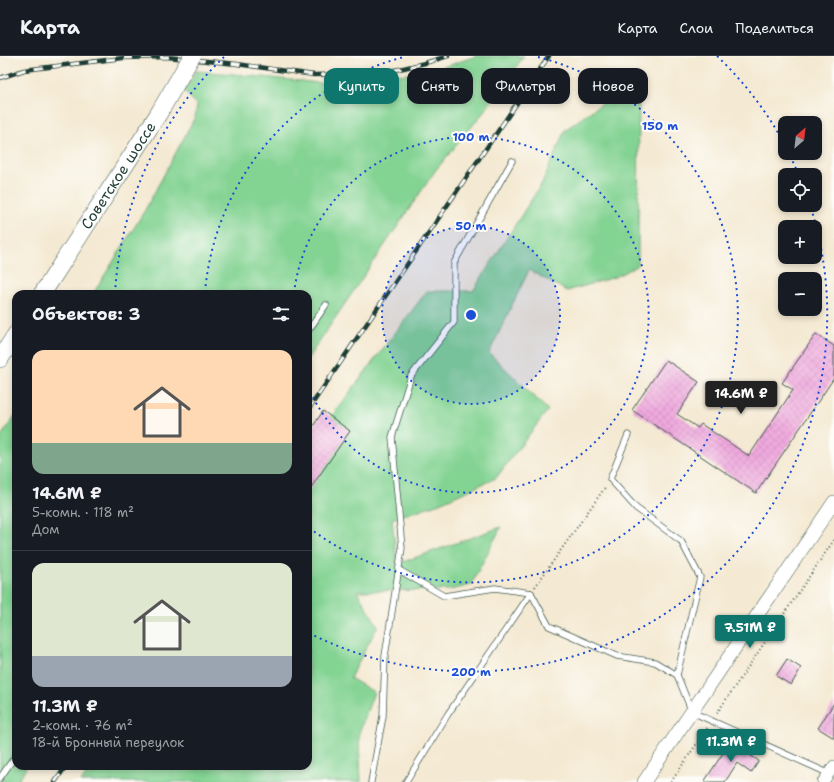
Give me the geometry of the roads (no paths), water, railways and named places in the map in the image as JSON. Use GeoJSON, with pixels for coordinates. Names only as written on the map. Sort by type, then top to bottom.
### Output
{"type":"FeatureCollection","features":[{"type":"Feature","properties":{"kind":"main road","name":"Советское шоссе"},"geometry":{"type":"LineString","coordinates":[[45,290],[159,113],[192,56]]}},
{"type":"Feature","properties":{"kind":"main road"},"geometry":{"type":"LineString","coordinates":[[0,359],[12,340]]}},
{"type":"Feature","properties":{"kind":"street"},"geometry":{"type":"LineString","coordinates":[[644,782],[834,502]]}},
{"type":"Feature","properties":{"kind":"lane"},"geometry":{"type":"LineString","coordinates":[[371,782],[383,716],[385,656],[402,548],[392,437],[411,376],[454,322],[454,263],[512,161]]}},
{"type":"Feature","properties":{"kind":"lane"},"geometry":{"type":"LineString","coordinates":[[312,325],[326,305]]}},
{"type":"Feature","properties":{"kind":"lane"},"geometry":{"type":"LineString","coordinates":[[628,435],[610,479],[636,508],[681,541],[700,577],[677,675],[692,712],[830,774]]}},
{"type":"Feature","properties":{"kind":"lane"},"geometry":{"type":"LineString","coordinates":[[399,570],[444,596],[495,588],[531,593]]}},
{"type":"Feature","properties":{"kind":"lane"},"geometry":{"type":"LineString","coordinates":[[531,593],[549,626],[617,656],[655,662],[677,675]]}},
{"type":"Feature","properties":{"kind":"lane"},"geometry":{"type":"LineString","coordinates":[[406,782],[448,714],[531,593]]}},
{"type":"Feature","properties":{"kind":"lane"},"geometry":{"type":"LineString","coordinates":[[0,778],[12,760]]}},
{"type":"Feature","properties":{"kind":"railway"},"geometry":{"type":"LineString","coordinates":[[0,78],[24,70],[123,58],[167,57],[237,64],[314,75],[391,71],[448,56]]}},
{"type":"Feature","properties":{"kind":"railway"},"geometry":{"type":"LineString","coordinates":[[312,404],[549,56]]}},
{"type":"Feature","properties":{"kind":"railway"},"geometry":{"type":"LineString","coordinates":[[55,782],[63,770]]}}]}
